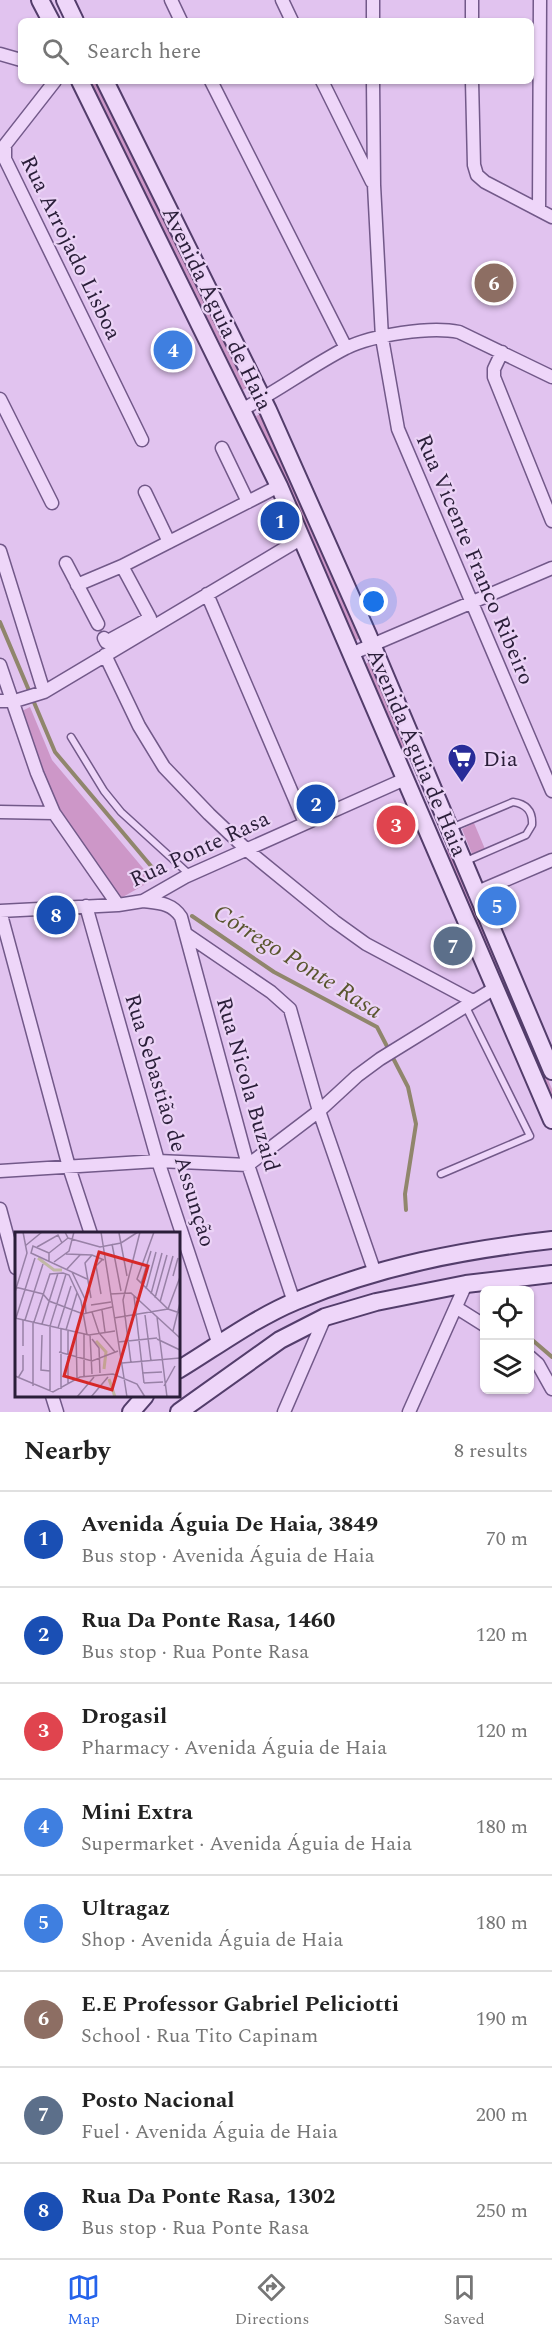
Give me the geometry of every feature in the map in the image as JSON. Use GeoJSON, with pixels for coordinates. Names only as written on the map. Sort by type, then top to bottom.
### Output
{"type":"FeatureCollection","features":[{"type":"Feature","properties":{"kind":"main road"},"geometry":{"type":"LineString","coordinates":[[40,0],[49,18]]}},
{"type":"Feature","properties":{"kind":"main road"},"geometry":{"type":"LineString","coordinates":[[65,0],[74,18]]}},
{"type":"Feature","properties":{"kind":"main road","name":"Avenida Águia de Haia"},"geometry":{"type":"LineString","coordinates":[[81,84],[243,409],[302,538],[351,654],[415,775],[452,836],[552,1071]]}},
{"type":"Feature","properties":{"kind":"main road","name":"Avenida Águia de Haia"},"geometry":{"type":"LineString","coordinates":[[106,84],[263,399],[372,645],[415,775],[495,988],[552,1120]]}},
{"type":"Feature","properties":{"kind":"main road"},"geometry":{"type":"LineString","coordinates":[[180,1369],[293,1302],[375,1273],[458,1252],[552,1240]]}},
{"type":"Feature","properties":{"kind":"main road"},"geometry":{"type":"LineString","coordinates":[[179,1412],[263,1351],[326,1317],[376,1302],[466,1284],[552,1274]]}},
{"type":"Feature","properties":{"kind":"main road"},"geometry":{"type":"LineString","coordinates":[[293,1302],[290,1316],[293,1321],[306,1326]]}},
{"type":"Feature","properties":{"kind":"main road"},"geometry":{"type":"LineString","coordinates":[[246,1328],[253,1327],[261,1331],[265,1340],[263,1351]]}},
{"type":"Feature","properties":{"kind":"main road"},"geometry":{"type":"LineString","coordinates":[[131,1412],[143,1397]]}},
{"type":"Feature","properties":{"kind":"street"},"geometry":{"type":"LineString","coordinates":[[171,0],[180,18]]}},
{"type":"Feature","properties":{"kind":"street"},"geometry":{"type":"LineString","coordinates":[[282,0],[291,18]]}},
{"type":"Feature","properties":{"kind":"street"},"geometry":{"type":"LineString","coordinates":[[373,0],[373,18]]}},
{"type":"Feature","properties":{"kind":"street"},"geometry":{"type":"LineString","coordinates":[[472,0],[472,18]]}},
{"type":"Feature","properties":{"kind":"street"},"geometry":{"type":"LineString","coordinates":[[539,210],[540,0]]}},
{"type":"Feature","properties":{"kind":"street"},"geometry":{"type":"LineString","coordinates":[[0,54],[18,59]]}},
{"type":"Feature","properties":{"kind":"street","name":"Rua Arrojado Lisboa"},"geometry":{"type":"LineString","coordinates":[[53,84],[5,145],[5,159],[142,440]]}},
{"type":"Feature","properties":{"kind":"street"},"geometry":{"type":"LineString","coordinates":[[214,84],[346,348]]}},
{"type":"Feature","properties":{"kind":"street"},"geometry":{"type":"LineString","coordinates":[[324,84],[374,185]]}},
{"type":"Feature","properties":{"kind":"street","name":"Rua Vicente Franco Ribeiro"},"geometry":{"type":"LineString","coordinates":[[373,84],[374,185],[382,338],[398,429],[552,791]]}},
{"type":"Feature","properties":{"kind":"street"},"geometry":{"type":"LineString","coordinates":[[472,84],[474,165],[477,174],[485,182],[552,217]]}},
{"type":"Feature","properties":{"kind":"street"},"geometry":{"type":"LineString","coordinates":[[243,409],[346,348],[424,330],[443,329],[459,332],[552,377]]}},
{"type":"Feature","properties":{"kind":"street"},"geometry":{"type":"LineString","coordinates":[[502,352],[494,369],[494,377],[552,522]]}},
{"type":"Feature","properties":{"kind":"street"},"geometry":{"type":"LineString","coordinates":[[0,399],[52,502]]}},
{"type":"Feature","properties":{"kind":"street"},"geometry":{"type":"LineString","coordinates":[[222,448],[248,502]]}},
{"type":"Feature","properties":{"kind":"street"},"geometry":{"type":"LineString","coordinates":[[77,585],[122,566],[279,486]]}},
{"type":"Feature","properties":{"kind":"street"},"geometry":{"type":"LineString","coordinates":[[145,492],[169,542]]}},
{"type":"Feature","properties":{"kind":"street"},"geometry":{"type":"LineString","coordinates":[[0,701],[16,700],[43,692],[302,538]]}},
{"type":"Feature","properties":{"kind":"street"},"geometry":{"type":"LineString","coordinates":[[0,550],[43,692]]}},
{"type":"Feature","properties":{"kind":"street"},"geometry":{"type":"LineString","coordinates":[[66,562],[98,624]]}},
{"type":"Feature","properties":{"kind":"street"},"geometry":{"type":"LineString","coordinates":[[104,638],[106,642],[150,618],[122,566]]}},
{"type":"Feature","properties":{"kind":"street"},"geometry":{"type":"LineString","coordinates":[[351,654],[552,568]]}},
{"type":"Feature","properties":{"kind":"street"},"geometry":{"type":"LineString","coordinates":[[207,594],[305,823]]}},
{"type":"Feature","properties":{"kind":"street"},"geometry":{"type":"LineString","coordinates":[[105,655],[139,726],[164,767],[246,850],[366,944],[469,1003]]}},
{"type":"Feature","properties":{"kind":"street"},"geometry":{"type":"LineString","coordinates":[[0,665],[16,700],[37,773],[54,813],[118,905]]}},
{"type":"Feature","properties":{"kind":"street","name":"Rua Ponte Rasa"},"geometry":{"type":"LineString","coordinates":[[0,911],[143,902],[162,888],[187,876],[415,775]]}},
{"type":"Feature","properties":{"kind":"street"},"geometry":{"type":"LineString","coordinates":[[0,812],[54,813]]}},
{"type":"Feature","properties":{"kind":"street"},"geometry":{"type":"LineString","coordinates":[[475,892],[552,860]]}},
{"type":"Feature","properties":{"kind":"street","name":"Rua Nicola Buzaid"},"geometry":{"type":"LineString","coordinates":[[143,902],[168,904],[176,909],[186,934],[248,1165],[293,1302]]}},
{"type":"Feature","properties":{"kind":"street","name":"Rua Sebastião de Assunção"},"geometry":{"type":"LineString","coordinates":[[86,906],[158,1161],[219,1345]]}},
{"type":"Feature","properties":{"kind":"street"},"geometry":{"type":"LineString","coordinates":[[0,911],[69,1167],[91,1232]]}},
{"type":"Feature","properties":{"kind":"street"},"geometry":{"type":"LineString","coordinates":[[186,934],[271,992],[290,1009],[319,1111],[375,1273]]}},
{"type":"Feature","properties":{"kind":"street"},"geometry":{"type":"LineString","coordinates":[[0,1171],[158,1161],[248,1165],[319,1111],[357,1076],[380,1059],[495,988]]}},
{"type":"Feature","properties":{"kind":"street"},"geometry":{"type":"LineString","coordinates":[[0,1209],[15,1264]]}},
{"type":"Feature","properties":{"kind":"street"},"geometry":{"type":"LineString","coordinates":[[408,1412],[466,1284]]}},
{"type":"Feature","properties":{"kind":"street"},"geometry":{"type":"LineString","coordinates":[[457,1308],[480,1322]]}},
{"type":"Feature","properties":{"kind":"street"},"geometry":{"type":"LineString","coordinates":[[284,1412],[326,1317]]}},
{"type":"Feature","properties":{"kind":"street"},"geometry":{"type":"LineString","coordinates":[[534,1360],[552,1389]]}},
{"type":"Feature","properties":{"kind":"street"},"geometry":{"type":"LineString","coordinates":[[53,1397],[57,1412]]}},
{"type":"Feature","properties":{"kind":"lane"},"geometry":{"type":"LineString","coordinates":[[71,736],[104,790],[121,812],[187,876]]}},
{"type":"Feature","properties":{"kind":"lane"},"geometry":{"type":"LineString","coordinates":[[452,836],[513,802],[523,804],[530,810],[532,825],[526,835],[463,862]]}},
{"type":"Feature","properties":{"kind":"lane"},"geometry":{"type":"LineString","coordinates":[[441,1174],[530,1136],[469,1003]]}},
{"type":"Feature","properties":{"kind":"shaded area"},"geometry":{"type":"Polygon","coordinates":[[[91,84],[97,84],[248,387],[243,390],[91,84]]]}},
{"type":"Feature","properties":{"kind":"shaded area"},"geometry":{"type":"Polygon","coordinates":[[[261,414],[360,638],[355,641],[256,416],[261,414]]]}},
{"type":"Feature","properties":{"kind":"shaded area"},"geometry":{"type":"Polygon","coordinates":[[[370,662],[409,758],[404,760],[365,664],[370,662]]]}},
{"type":"Feature","properties":{"kind":"shaded area"},"geometry":{"type":"Polygon","coordinates":[[[30,707],[52,760],[153,880],[121,898],[52,800],[22,711],[30,707]]]}},
{"type":"Feature","properties":{"kind":"shaded area"},"geometry":{"type":"Polygon","coordinates":[[[474,823],[485,849],[472,854],[462,829],[474,823]]]}},
{"type":"Feature","properties":{"kind":"shaded area"},"geometry":{"type":"Polygon","coordinates":[[[449,849],[552,1089],[552,1104],[442,852],[449,849]]]}},
{"type":"Feature","properties":{"kind":"waterway","name":"Córrego Ponte Rasa"},"geometry":{"type":"LineString","coordinates":[[0,622],[55,752],[156,872]]}},
{"type":"Feature","properties":{"kind":"waterway","name":"Córrego Ponte Rasa"},"geometry":{"type":"LineString","coordinates":[[192,916],[274,972],[377,1027],[408,1087],[416,1124],[405,1194],[406,1210]]}},
{"type":"Feature","properties":{"kind":"waterway","name":"Córrego Ponte Rasa"},"geometry":{"type":"LineString","coordinates":[[532,1340],[552,1357]]}},
{"type":"Feature","properties":{"kind":"place","name":"E.E Professor Gabriel Peliciotti"},"geometry":{"type":"Point","coordinates":[494,283]}},
{"type":"Feature","properties":{"kind":"place","name":"Mini Extra"},"geometry":{"type":"Point","coordinates":[173,350]}},
{"type":"Feature","properties":{"kind":"place","name":"Avenida Águia De Haia, 3849"},"geometry":{"type":"Point","coordinates":[280,521]}},
{"type":"Feature","properties":{"kind":"place","name":"Dia"},"geometry":{"type":"Point","coordinates":[462,784]}},
{"type":"Feature","properties":{"kind":"place","name":"Rua Da Ponte Rasa, 1460"},"geometry":{"type":"Point","coordinates":[316,804]}},
{"type":"Feature","properties":{"kind":"place","name":"Drogasil"},"geometry":{"type":"Point","coordinates":[396,825]}},
{"type":"Feature","properties":{"kind":"place","name":"Ultragaz"},"geometry":{"type":"Point","coordinates":[497,906]}},
{"type":"Feature","properties":{"kind":"place","name":"Rua Da Ponte Rasa, 1302"},"geometry":{"type":"Point","coordinates":[56,915]}},
{"type":"Feature","properties":{"kind":"place","name":"Posto Nacional"},"geometry":{"type":"Point","coordinates":[453,946]}}]}
